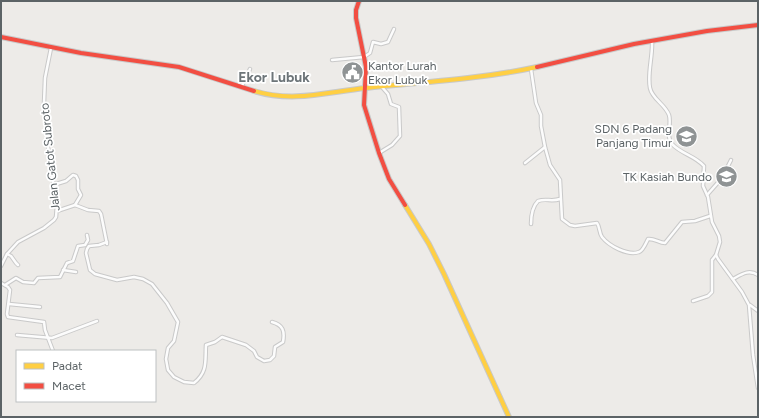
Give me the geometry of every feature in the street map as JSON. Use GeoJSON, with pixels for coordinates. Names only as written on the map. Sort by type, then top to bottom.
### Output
{"type":"FeatureCollection","features":[{"type":"Feature","properties":{"kind":"main road"},"geometry":{"type":"LineString","coordinates":[[359,1],[356,10],[356,18],[366,72],[364,105],[379,153],[389,179],[429,244],[444,274],[509,417]]}},
{"type":"Feature","properties":{"kind":"main road"},"geometry":{"type":"LineString","coordinates":[[1,37],[124,60],[179,67],[259,92],[296,97],[381,86],[447,81],[531,68],[610,49],[652,41],[707,31],[758,25]]}},
{"type":"Feature","properties":{"kind":"street"},"geometry":{"type":"LineString","coordinates":[[332,60],[364,57],[370,53],[373,42],[375,41],[380,44],[388,42],[394,29]]}},
{"type":"Feature","properties":{"kind":"street"},"geometry":{"type":"LineString","coordinates":[[652,41],[649,83],[651,92],[668,114],[670,121],[670,141],[673,145],[696,159],[704,166],[703,186],[707,195],[710,216],[719,236],[720,242],[716,255],[712,260],[712,292],[708,296],[693,301]]}},
{"type":"Feature","properties":{"kind":"street","name":"Jalan Gatot Subroto"},"geometry":{"type":"LineString","coordinates":[[1,266],[7,254],[18,242],[44,228],[54,220],[57,211],[45,130],[44,103],[45,78],[51,47]]}},
{"type":"Feature","properties":{"kind":"street"},"geometry":{"type":"LineString","coordinates":[[531,68],[536,103],[541,115],[541,126],[545,147],[550,165],[560,180],[561,216],[565,222],[575,226],[597,223],[603,238],[623,252],[640,252],[650,238],[660,243],[665,242],[682,222],[695,221],[710,216]]}},
{"type":"Feature","properties":{"kind":"street"},"geometry":{"type":"LineString","coordinates":[[242,87],[250,69]]}},
{"type":"Feature","properties":{"kind":"street"},"geometry":{"type":"LineString","coordinates":[[379,153],[392,145],[400,136],[399,107],[391,104],[388,93],[383,90],[381,86]]}},
{"type":"Feature","properties":{"kind":"street"},"geometry":{"type":"LineString","coordinates":[[524,163],[545,147]]}},
{"type":"Feature","properties":{"kind":"street"},"geometry":{"type":"LineString","coordinates":[[707,195],[722,178],[731,160]]}},
{"type":"Feature","properties":{"kind":"street"},"geometry":{"type":"LineString","coordinates":[[53,185],[66,181],[73,175],[76,176],[78,180],[78,189],[81,195],[75,205]]}},
{"type":"Feature","properties":{"kind":"street"},"geometry":{"type":"LineString","coordinates":[[531,224],[532,212],[538,200],[551,201],[560,199]]}},
{"type":"Feature","properties":{"kind":"street"},"geometry":{"type":"LineString","coordinates":[[57,211],[75,205],[88,210],[97,210],[100,212],[107,243],[89,246],[87,249],[86,253],[90,270],[95,274],[117,280],[132,277],[143,279],[152,284],[176,317],[178,322],[177,329],[174,341],[168,348],[166,359],[168,370],[174,377],[184,382],[194,383],[200,378],[205,370],[206,345],[215,342],[222,337],[246,345],[254,351],[257,357],[264,360],[270,360],[274,356],[275,347],[283,342],[284,333],[278,324],[272,322]]}},
{"type":"Feature","properties":{"kind":"street"},"geometry":{"type":"LineString","coordinates":[[5,285],[16,278],[23,282],[34,283],[38,278],[58,278],[66,263],[72,260],[78,246],[85,245],[88,240],[87,235]]}},
{"type":"Feature","properties":{"kind":"street"},"geometry":{"type":"LineString","coordinates":[[7,254],[11,256],[18,265]]}},
{"type":"Feature","properties":{"kind":"street"},"geometry":{"type":"LineString","coordinates":[[716,255],[749,305],[758,311]]}},
{"type":"Feature","properties":{"kind":"street"},"geometry":{"type":"LineString","coordinates":[[63,270],[76,272]]}},
{"type":"Feature","properties":{"kind":"street"},"geometry":{"type":"LineString","coordinates":[[733,279],[749,272],[758,275]]}},
{"type":"Feature","properties":{"kind":"street"},"geometry":{"type":"LineString","coordinates":[[1,283],[10,290],[7,314],[8,317],[44,322],[45,331],[53,350]]}},
{"type":"Feature","properties":{"kind":"street"},"geometry":{"type":"LineString","coordinates":[[9,304],[40,307]]}},
{"type":"Feature","properties":{"kind":"street"},"geometry":{"type":"LineString","coordinates":[[749,305],[753,355],[758,388]]}},
{"type":"Feature","properties":{"kind":"street"},"geometry":{"type":"LineString","coordinates":[[17,335],[49,338],[97,321]]}},
{"type":"Feature","properties":{"kind":"traffic: slow"},"geometry":{"type":"LineString","coordinates":[[254,91],[282,96],[310,96],[366,88],[473,77],[537,67]]}},
{"type":"Feature","properties":{"kind":"traffic: slow"},"geometry":{"type":"LineString","coordinates":[[405,205],[429,244],[444,274],[509,417]]}},
{"type":"Feature","properties":{"kind":"traffic: jam"},"geometry":{"type":"LineString","coordinates":[[359,1],[356,10],[356,18],[366,67],[364,105],[389,179],[405,205]]}},
{"type":"Feature","properties":{"kind":"traffic: jam"},"geometry":{"type":"LineString","coordinates":[[537,67],[634,44],[707,31],[758,25]]}},
{"type":"Feature","properties":{"kind":"traffic: jam"},"geometry":{"type":"LineString","coordinates":[[1,37],[81,53],[179,67],[254,91]]}},
{"type":"Feature","properties":{"kind":"place","name":"Kantor Lurah Ekor Lubuk"},"geometry":{"type":"Point","coordinates":[353,73]}},
{"type":"Feature","properties":{"kind":"place","name":"SDN 6 Padang Panjang Timur"},"geometry":{"type":"Point","coordinates":[687,136]}},
{"type":"Feature","properties":{"kind":"place","name":"TK Kasiah Bundo"},"geometry":{"type":"Point","coordinates":[727,177]}},
{"type":"Feature","properties":{"kind":"district","name":"Ekor Lubuk"},"geometry":{"type":"Point","coordinates":[274,77]}}]}
